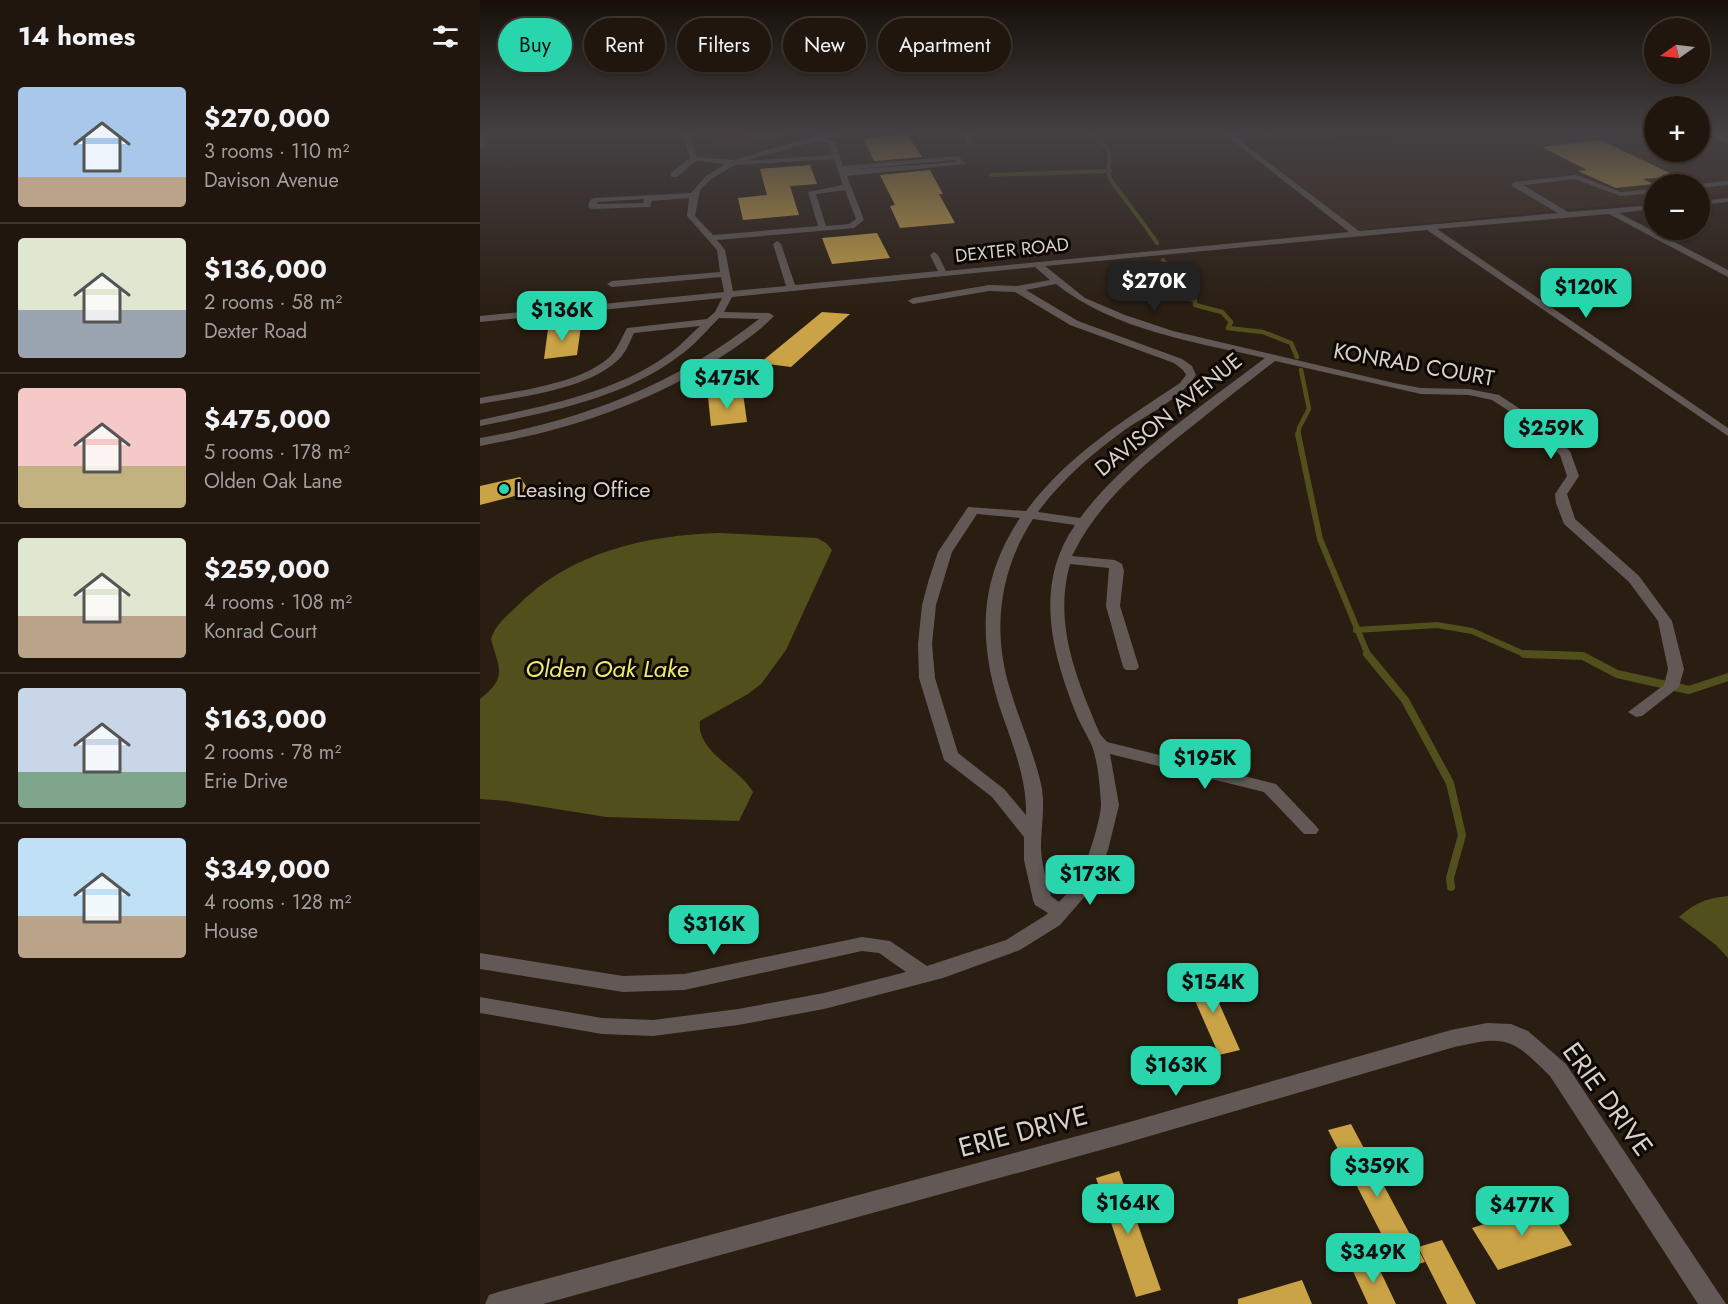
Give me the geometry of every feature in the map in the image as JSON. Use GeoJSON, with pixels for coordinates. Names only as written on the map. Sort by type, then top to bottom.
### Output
{"type":"FeatureCollection","features":[{"type":"Feature","properties":{"kind":"street"},"geometry":{"type":"LineString","coordinates":[[813,194],[822,228]]}},
{"type":"Feature","properties":{"kind":"street"},"geometry":{"type":"LineString","coordinates":[[712,238],[851,226],[860,220],[850,194]]}},
{"type":"Feature","properties":{"kind":"street"},"geometry":{"type":"LineString","coordinates":[[1305,194],[1357,234]]}},
{"type":"Feature","properties":{"kind":"street"},"geometry":{"type":"LineString","coordinates":[[1532,194],[1567,215]]}},
{"type":"Feature","properties":{"kind":"street"},"geometry":{"type":"LineString","coordinates":[[1620,194],[1614,197],[1614,201],[1627,209]]}},
{"type":"Feature","properties":{"kind":"street"},"geometry":{"type":"LineString","coordinates":[[480,423],[558,407],[622,385],[676,354],[713,319],[729,294],[727,274],[722,250],[691,216],[694,195],[594,200],[592,207],[647,205],[648,199]]}},
{"type":"Feature","properties":{"kind":"street"},"geometry":{"type":"LineString","coordinates":[[1710,201],[1728,200]]}},
{"type":"Feature","properties":{"kind":"street","name":"DEXTER ROAD"},"geometry":{"type":"LineString","coordinates":[[480,319],[1036,264],[1644,208]]}},
{"type":"Feature","properties":{"kind":"street"},"geometry":{"type":"LineString","coordinates":[[1610,211],[1728,274]]}},
{"type":"Feature","properties":{"kind":"street"},"geometry":{"type":"LineString","coordinates":[[1429,228],[1728,433]]}},
{"type":"Feature","properties":{"kind":"street"},"geometry":{"type":"LineString","coordinates":[[777,244],[791,288]]}},
{"type":"Feature","properties":{"kind":"street"},"geometry":{"type":"LineString","coordinates":[[934,255],[944,273]]}},
{"type":"Feature","properties":{"kind":"street","name":"DAVISON AVENUE"},"geometry":{"type":"LineString","coordinates":[[1036,264],[1082,300],[1122,318],[1170,333],[1273,357]]}},
{"type":"Feature","properties":{"kind":"street"},"geometry":{"type":"LineString","coordinates":[[612,284],[727,274]]}},
{"type":"Feature","properties":{"kind":"street"},"geometry":{"type":"LineString","coordinates":[[913,301],[988,288],[1017,289],[1058,281]]}},
{"type":"Feature","properties":{"kind":"street"},"geometry":{"type":"LineString","coordinates":[[1017,289],[1074,323],[1178,361],[1188,368],[1191,375],[1184,385],[1069,469],[1044,493],[1015,536],[995,591],[993,640],[997,673],[1034,792],[1032,848],[1042,900],[1060,912]]}},
{"type":"Feature","properties":{"kind":"street"},"geometry":{"type":"LineString","coordinates":[[480,401],[546,388],[591,372],[616,355],[631,330],[713,319],[769,316],[749,333],[707,361],[647,394],[582,421],[516,437],[480,442]]}},
{"type":"Feature","properties":{"kind":"street","name":"DAVISON AVENUE"},"geometry":{"type":"LineString","coordinates":[[480,1005],[602,1026],[653,1028],[738,1017],[824,1001],[925,975],[1013,945],[1053,920],[1084,887],[1099,850],[1110,805],[1101,746],[1088,725],[1060,644],[1056,609],[1058,571],[1092,508],[1124,474],[1273,357]]}},
{"type":"Feature","properties":{"kind":"street","name":"KONRAD COURT"},"geometry":{"type":"LineString","coordinates":[[1273,357],[1394,386],[1421,390],[1469,392],[1495,397],[1524,416],[1566,454],[1573,476],[1561,494],[1569,521],[1634,579],[1665,621],[1670,639],[1676,669],[1671,687],[1636,712]]}},
{"type":"Feature","properties":{"kind":"street"},"geometry":{"type":"LineString","coordinates":[[1034,837],[998,793],[950,756],[927,678],[925,644],[929,605],[945,552],[973,510],[1083,522]]}},
{"type":"Feature","properties":{"kind":"street"},"geometry":{"type":"LineString","coordinates":[[1064,559],[1115,564],[1117,571],[1113,606],[1131,667]]}},
{"type":"Feature","properties":{"kind":"street"},"geometry":{"type":"LineString","coordinates":[[1101,746],[1270,788],[1310,830]]}},
{"type":"Feature","properties":{"kind":"street"},"geometry":{"type":"LineString","coordinates":[[480,961],[623,984],[684,982],[862,944],[883,946],[925,975]]}},
{"type":"Feature","properties":{"kind":"street","name":"ERIE DRIVE"},"geometry":{"type":"LineString","coordinates":[[498,1304],[1126,1133],[1451,1039],[1494,1029],[1525,1037],[1558,1070],[1713,1304]]}},
{"type":"Feature","properties":{"kind":"shaded area"},"geometry":{"type":"Polygon","coordinates":[[[1311,194],[1644,194],[1644,202],[1358,230],[1311,194]]]}},
{"type":"Feature","properties":{"kind":"water","name":"Olden Oak Lake"},"geometry":{"type":"Polygon","coordinates":[[[720,533],[817,538],[832,550],[786,650],[761,684],[748,694],[700,721],[705,742],[747,783],[753,792],[739,821],[606,817],[507,801],[480,799],[480,699],[495,684],[498,677],[498,664],[491,639],[495,629],[502,621],[537,588],[585,560],[637,543],[692,534],[720,533]]]}},
{"type":"Feature","properties":{"kind":"water"},"geometry":{"type":"Polygon","coordinates":[[[1728,896],[1728,958],[1716,945],[1679,917],[1702,902],[1728,896]]]}},
{"type":"Feature","properties":{"kind":"building"},"geometry":{"type":"Polygon","coordinates":[[[792,194],[799,215],[743,220],[738,198],[792,194]]]}},
{"type":"Feature","properties":{"kind":"building"},"geometry":{"type":"Polygon","coordinates":[[[889,194],[943,194],[939,194],[955,223],[900,228],[890,206],[895,205],[889,194]]]}},
{"type":"Feature","properties":{"kind":"building"},"geometry":{"type":"Polygon","coordinates":[[[877,233],[890,258],[832,264],[822,238],[877,233]]]}},
{"type":"Feature","properties":{"kind":"building"},"geometry":{"type":"Polygon","coordinates":[[[822,312],[850,314],[791,367],[760,363],[822,312]]]}},
{"type":"Feature","properties":{"kind":"building"},"geometry":{"type":"Polygon","coordinates":[[[581,326],[577,355],[544,359],[548,329],[581,326]]]}},
{"type":"Feature","properties":{"kind":"building"},"geometry":{"type":"Polygon","coordinates":[[[743,393],[747,422],[711,426],[708,397],[743,393]]]}},
{"type":"Feature","properties":{"kind":"building","name":"Leasing Office"},"geometry":{"type":"Polygon","coordinates":[[[520,477],[530,492],[480,505],[480,486],[520,477]]]}},
{"type":"Feature","properties":{"kind":"building"},"geometry":{"type":"Polygon","coordinates":[[[1206,974],[1240,1050],[1219,1055],[1185,978],[1206,974]]]}},
{"type":"Feature","properties":{"kind":"building"},"geometry":{"type":"Polygon","coordinates":[[[1351,1124],[1425,1262],[1400,1270],[1328,1130],[1351,1124]]]}},
{"type":"Feature","properties":{"kind":"building"},"geometry":{"type":"Polygon","coordinates":[[[1119,1171],[1161,1290],[1136,1297],[1096,1178],[1119,1171]]]}},
{"type":"Feature","properties":{"kind":"building"},"geometry":{"type":"Polygon","coordinates":[[[1546,1204],[1572,1245],[1498,1270],[1472,1228],[1546,1204]]]}},
{"type":"Feature","properties":{"kind":"building"},"geometry":{"type":"Polygon","coordinates":[[[1442,1240],[1476,1304],[1447,1304],[1418,1247],[1442,1240]]]}},
{"type":"Feature","properties":{"kind":"building"},"geometry":{"type":"Polygon","coordinates":[[[1375,1260],[1396,1304],[1368,1304],[1351,1267],[1375,1260]]]}},
{"type":"Feature","properties":{"kind":"building"},"geometry":{"type":"Polygon","coordinates":[[[1302,1280],[1312,1304],[1238,1304],[1238,1299],[1302,1280]]]}},
{"type":"Feature","properties":{"kind":"waterway"},"geometry":{"type":"LineString","coordinates":[[1121,194],[1157,243]]}},
{"type":"Feature","properties":{"kind":"waterway"},"geometry":{"type":"LineString","coordinates":[[1163,260],[1168,266]]}},
{"type":"Feature","properties":{"kind":"waterway"},"geometry":{"type":"LineString","coordinates":[[1167,264],[1171,269],[1170,290],[1173,296],[1195,300],[1195,305],[1222,312],[1231,322],[1228,328],[1263,332],[1291,343],[1297,357]]}},
{"type":"Feature","properties":{"kind":"waterway"},"geometry":{"type":"LineString","coordinates":[[1298,435],[1299,428],[1309,409],[1301,370]]}},
{"type":"Feature","properties":{"kind":"waterway"},"geometry":{"type":"LineString","coordinates":[[1298,435],[1320,539],[1358,630]]}},
{"type":"Feature","properties":{"kind":"waterway"},"geometry":{"type":"LineString","coordinates":[[1358,630],[1437,625],[1472,631],[1524,654]]}},
{"type":"Feature","properties":{"kind":"waterway"},"geometry":{"type":"LineString","coordinates":[[1358,630],[1368,655]]}},
{"type":"Feature","properties":{"kind":"waterway"},"geometry":{"type":"LineString","coordinates":[[1367,654],[1405,700],[1450,783],[1462,835],[1450,878],[1451,887]]}},
{"type":"Feature","properties":{"kind":"waterway"},"geometry":{"type":"LineString","coordinates":[[1524,654],[1567,655]]}},
{"type":"Feature","properties":{"kind":"waterway"},"geometry":{"type":"LineString","coordinates":[[1524,654],[1583,656],[1617,674],[1689,690],[1728,677]]}},
{"type":"Feature","properties":{"kind":"place","name":"Leasing Office"},"geometry":{"type":"Point","coordinates":[504,489]}}]}
